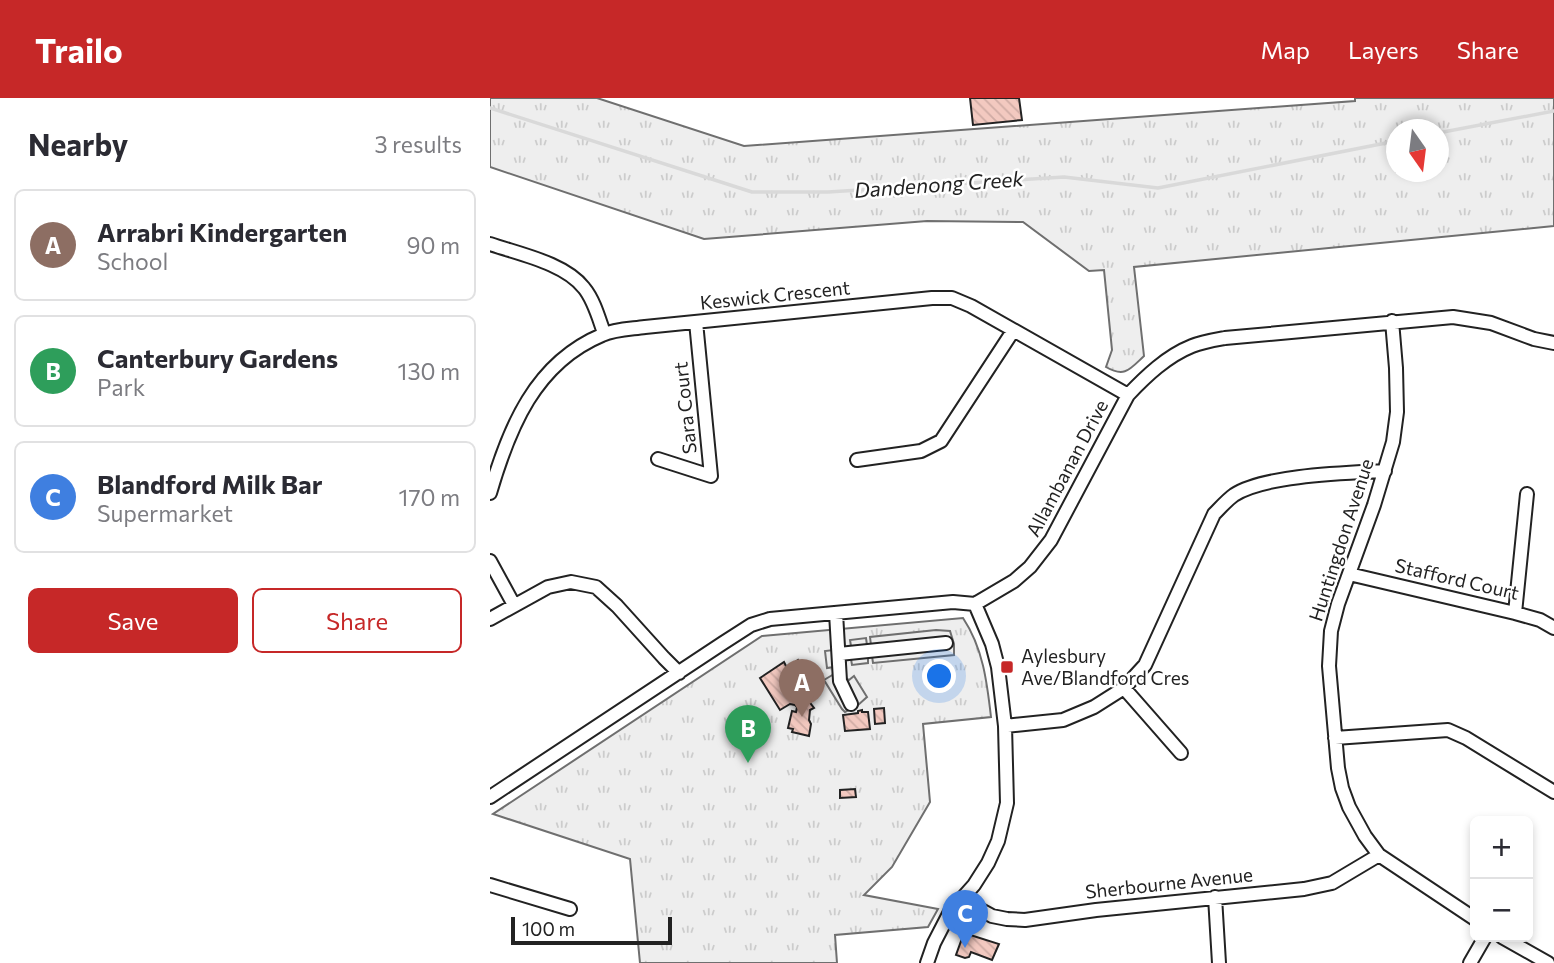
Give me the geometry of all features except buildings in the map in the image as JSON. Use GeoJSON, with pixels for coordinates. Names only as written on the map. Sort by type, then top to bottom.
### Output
{"type":"FeatureCollection","features":[{"type":"Feature","properties":{"kind":"street"},"geometry":{"type":"LineString","coordinates":[[490,244],[545,262],[576,279],[586,290],[604,333]]}},
{"type":"Feature","properties":{"kind":"street","name":"Keswick Crescent"},"geometry":{"type":"LineString","coordinates":[[490,493],[510,434],[534,390],[564,358],[604,333],[952,298],[971,306],[1128,395]]}},
{"type":"Feature","properties":{"kind":"street","name":"Allambanan Drive"},"geometry":{"type":"LineString","coordinates":[[975,604],[1014,580],[1042,553],[1128,395],[1161,364],[1191,346],[1225,338],[1453,317],[1490,323],[1534,339],[1554,343]]}},
{"type":"Feature","properties":{"kind":"street","name":"Huntingdon Avenue"},"geometry":{"type":"LineString","coordinates":[[1391,321],[1397,412],[1393,442],[1334,617],[1329,647],[1338,768],[1349,807],[1364,836],[1379,855],[1470,916]]}},
{"type":"Feature","properties":{"kind":"street","name":"Sara Court"},"geometry":{"type":"LineString","coordinates":[[658,459],[711,476],[696,322]]}},
{"type":"Feature","properties":{"kind":"street"},"geometry":{"type":"LineString","coordinates":[[857,460],[921,451],[941,441],[1013,331]]}},
{"type":"Feature","properties":{"kind":"street"},"geometry":{"type":"LineString","coordinates":[[1005,726],[1063,720],[1094,707],[1124,688],[1145,665],[1214,514],[1233,495],[1253,485],[1287,479],[1385,471]]}},
{"type":"Feature","properties":{"kind":"street"},"geometry":{"type":"LineString","coordinates":[[1515,613],[1527,494]]}},
{"type":"Feature","properties":{"kind":"street"},"geometry":{"type":"LineString","coordinates":[[490,561],[514,605]]}},
{"type":"Feature","properties":{"kind":"street","name":"Stafford Court"},"geometry":{"type":"LineString","coordinates":[[1349,574],[1515,613],[1540,620],[1554,628]]}},
{"type":"Feature","properties":{"kind":"street"},"geometry":{"type":"LineString","coordinates":[[490,619],[548,587],[571,582],[596,587],[679,673]]}},
{"type":"Feature","properties":{"kind":"street"},"geometry":{"type":"LineString","coordinates":[[490,797],[751,625],[770,619],[953,602],[975,604],[992,644],[998,667],[1005,726],[1007,803],[998,841],[988,863],[974,885],[950,912],[928,963]]}},
{"type":"Feature","properties":{"kind":"street"},"geometry":{"type":"LineString","coordinates":[[836,613],[840,681],[851,704]]}},
{"type":"Feature","properties":{"kind":"street"},"geometry":{"type":"LineString","coordinates":[[839,654],[946,643]]}},
{"type":"Feature","properties":{"kind":"street"},"geometry":{"type":"LineString","coordinates":[[1124,688],[1181,753]]}},
{"type":"Feature","properties":{"kind":"street"},"geometry":{"type":"LineString","coordinates":[[1335,738],[1448,730],[1466,737],[1554,792]]}},
{"type":"Feature","properties":{"kind":"street","name":"Sherbourne Avenue"},"geometry":{"type":"LineString","coordinates":[[961,899],[992,916],[1025,920],[1304,889],[1332,883],[1379,855]]}},
{"type":"Feature","properties":{"kind":"street"},"geometry":{"type":"LineString","coordinates":[[490,885],[570,909]]}},
{"type":"Feature","properties":{"kind":"street"},"geometry":{"type":"LineString","coordinates":[[1215,897],[1219,963]]}},
{"type":"Feature","properties":{"kind":"street"},"geometry":{"type":"LineString","coordinates":[[1470,963],[1482,942]]}},
{"type":"Feature","properties":{"kind":"street"},"geometry":{"type":"LineString","coordinates":[[1511,942],[1548,963]]}},
{"type":"Feature","properties":{"kind":"green space"},"geometry":{"type":"Polygon","coordinates":[[[490,98],[597,98],[744,146],[1355,101],[1355,98],[1554,98],[1554,226],[1134,267],[1144,356],[1123,372],[1106,367],[1112,350],[1104,270],[1089,271],[1023,222],[927,221],[704,239],[490,167],[490,98]]]}},
{"type":"Feature","properties":{"kind":"green space"},"geometry":{"type":"Polygon","coordinates":[[[963,618],[980,653],[991,717],[923,724],[930,802],[892,867],[864,895],[938,909],[928,927],[835,935],[837,963],[640,963],[630,859],[493,814],[762,636],[963,618]]]}},
{"type":"Feature","properties":{"kind":"shaded area"},"geometry":{"type":"Polygon","coordinates":[[[950,631],[954,655],[873,663],[872,656],[868,656],[868,663],[852,665],[851,659],[846,659],[846,678],[849,680],[854,676],[867,697],[845,712],[842,709],[824,680],[834,674],[834,667],[827,668],[825,651],[849,648],[850,640],[866,638],[867,645],[871,645],[870,637],[950,631]]]}},
{"type":"Feature","properties":{"kind":"waterway","name":"Dandenong Creek"},"geometry":{"type":"LineString","coordinates":[[490,108],[752,192],[828,192],[1064,177],[1158,188],[1386,143]]}},
{"type":"Feature","properties":{"kind":"waterway","name":"Dandenong Creek"},"geometry":{"type":"LineString","coordinates":[[1449,131],[1554,111]]}},
{"type":"Feature","properties":{"kind":"place","name":"Aylesbury Ave/Blandford Cres"},"geometry":{"type":"Point","coordinates":[1007,667]}},
{"type":"Feature","properties":{"kind":"place","name":"Arrabri Kindergarten"},"geometry":{"type":"Point","coordinates":[802,717]}},
{"type":"Feature","properties":{"kind":"place","name":"Canterbury Gardens"},"geometry":{"type":"Point","coordinates":[748,763]}},
{"type":"Feature","properties":{"kind":"place","name":"Blandford Milk Bar"},"geometry":{"type":"Point","coordinates":[965,948]}}]}
